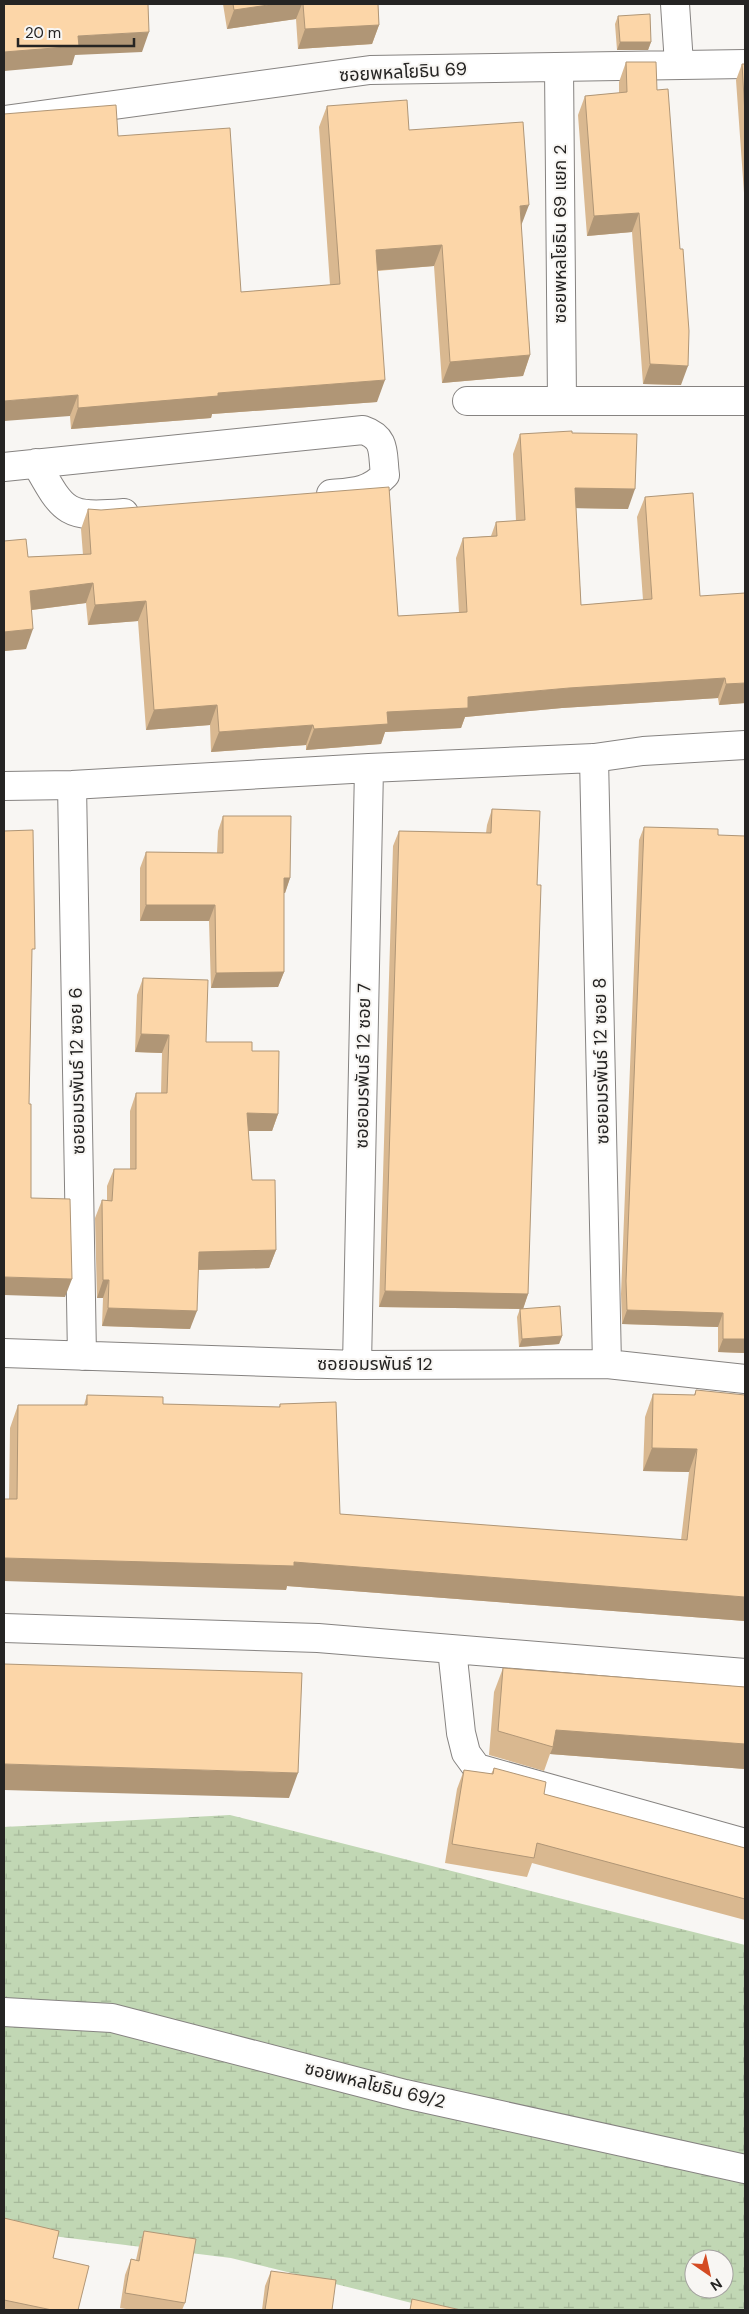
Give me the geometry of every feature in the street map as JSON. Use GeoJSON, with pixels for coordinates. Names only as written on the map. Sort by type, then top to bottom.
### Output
{"type":"FeatureCollection","features":[{"type":"Feature","properties":{"kind":"street"},"geometry":{"type":"LineString","coordinates":[[675,4],[679,64]]}},
{"type":"Feature","properties":{"kind":"street","name":"ซอยพหลโยธิน 69"},"geometry":{"type":"LineString","coordinates":[[4,120],[370,70],[745,64]]}},
{"type":"Feature","properties":{"kind":"street","name":"ซอยพหลโยธิน 69 แยก 2"},"geometry":{"type":"LineString","coordinates":[[559,67],[562,401]]}},
{"type":"Feature","properties":{"kind":"street"},"geometry":{"type":"LineString","coordinates":[[467,401],[745,401]]}},
{"type":"Feature","properties":{"kind":"street"},"geometry":{"type":"LineString","coordinates":[[4,467],[363,430],[375,434],[382,444],[385,475],[375,486],[361,491],[304,496]]}},
{"type":"Feature","properties":{"kind":"street"},"geometry":{"type":"LineString","coordinates":[[36,463],[56,499],[71,511],[92,516],[150,510]]}},
{"type":"Feature","properties":{"kind":"street"},"geometry":{"type":"LineString","coordinates":[[4,786],[72,785],[369,768],[594,758],[643,751],[745,745]]}},
{"type":"Feature","properties":{"kind":"street","name":"ซอยอมรพันธ์ 12 ซอย 8"},"geometry":{"type":"LineString","coordinates":[[594,758],[607,1364]]}},
{"type":"Feature","properties":{"kind":"street","name":"ซอยอมรพันธ์ 12 ซอย 7"},"geometry":{"type":"LineString","coordinates":[[357,1365],[369,768]]}},
{"type":"Feature","properties":{"kind":"street","name":"ซอยอมรพันธ์ 12 ซอย 6"},"geometry":{"type":"LineString","coordinates":[[72,785],[82,1356]]}},
{"type":"Feature","properties":{"kind":"street","name":"ซอยอมรพันธ์ 12"},"geometry":{"type":"LineString","coordinates":[[4,1353],[357,1365],[607,1364],[745,1379]]}},
{"type":"Feature","properties":{"kind":"street"},"geometry":{"type":"LineString","coordinates":[[4,1628],[318,1638],[745,1673]]}},
{"type":"Feature","properties":{"kind":"street"},"geometry":{"type":"LineString","coordinates":[[452,1649],[461,1734],[466,1753],[477,1768],[745,1843]]}},
{"type":"Feature","properties":{"kind":"street","name":"ซอยพหลโยธิน 69/2"},"geometry":{"type":"LineString","coordinates":[[4,2012],[112,2018],[406,2094],[745,2169]]}},
{"type":"Feature","properties":{"kind":"green space"},"geometry":{"type":"Polygon","coordinates":[[[230,1815],[745,1945],[745,2310],[440,2310],[231,2258],[4,2230],[4,1827],[230,1815]]]}},
{"type":"Feature","properties":{"kind":"building"},"geometry":{"type":"Polygon","coordinates":[[[4,4],[148,4],[149,32],[78,36],[79,46],[4,52],[4,4]]]}},
{"type":"Feature","properties":{"kind":"building"},"geometry":{"type":"Polygon","coordinates":[[[233,4],[275,4],[234,10],[233,4]]]}},
{"type":"Feature","properties":{"kind":"building"},"geometry":{"type":"Polygon","coordinates":[[[303,4],[378,4],[379,25],[305,29],[303,4]]]}},
{"type":"Feature","properties":{"kind":"building"},"geometry":{"type":"Polygon","coordinates":[[[650,14],[651,42],[620,42],[618,16],[650,14]]]}},
{"type":"Feature","properties":{"kind":"building"},"geometry":{"type":"Polygon","coordinates":[[[626,62],[656,62],[657,90],[668,89],[680,249],[683,249],[689,331],[688,366],[650,364],[639,213],[594,216],[585,96],[627,92],[626,62]]]}},
{"type":"Feature","properties":{"kind":"building"},"geometry":{"type":"Polygon","coordinates":[[[742,64],[745,64],[745,114],[742,64]]]}},
{"type":"Feature","properties":{"kind":"building"},"geometry":{"type":"Polygon","coordinates":[[[407,100],[409,130],[523,122],[529,205],[520,206],[530,355],[450,362],[442,245],[376,250],[385,380],[218,393],[218,396],[78,408],[78,395],[4,401],[4,114],[116,105],[118,136],[230,128],[241,292],[340,284],[327,106],[407,100]]]}},
{"type":"Feature","properties":{"kind":"building"},"geometry":{"type":"Polygon","coordinates":[[[572,431],[572,433],[637,434],[635,489],[575,488],[581,605],[652,599],[645,497],[693,493],[700,596],[745,593],[745,683],[726,684],[725,678],[569,688],[468,697],[468,708],[387,712],[388,724],[314,729],[313,725],[219,732],[217,705],[154,710],[146,601],[95,605],[93,583],[30,591],[33,629],[4,632],[4,541],[26,539],[28,557],[91,554],[88,509],[101,510],[389,487],[398,616],[467,612],[463,538],[497,536],[496,522],[525,520],[520,434],[572,431]]]}},
{"type":"Feature","properties":{"kind":"building"},"geometry":{"type":"Polygon","coordinates":[[[492,809],[540,811],[537,885],[541,885],[528,1294],[385,1291],[399,831],[491,833],[492,809]]]}},
{"type":"Feature","properties":{"kind":"building"},"geometry":{"type":"Polygon","coordinates":[[[223,816],[291,816],[290,878],[284,878],[284,972],[216,973],[215,905],[146,905],[146,852],[223,853],[223,816]]]}},
{"type":"Feature","properties":{"kind":"building"},"geometry":{"type":"Polygon","coordinates":[[[644,827],[718,829],[718,835],[745,836],[745,1339],[723,1339],[723,1313],[627,1310],[626,1281],[644,827]]]}},
{"type":"Feature","properties":{"kind":"building"},"geometry":{"type":"Polygon","coordinates":[[[33,830],[35,949],[32,949],[29,1104],[31,1104],[31,1198],[70,1199],[72,1279],[4,1277],[4,831],[33,830]]]}},
{"type":"Feature","properties":{"kind":"building"},"geometry":{"type":"Polygon","coordinates":[[[143,978],[208,980],[206,1042],[252,1042],[252,1051],[279,1051],[278,1114],[247,1113],[252,1180],[275,1180],[276,1250],[199,1252],[197,1311],[108,1308],[109,1280],[103,1280],[102,1200],[112,1201],[114,1169],[136,1169],[136,1093],[167,1093],[169,1035],[141,1034],[143,978]]]}},
{"type":"Feature","properties":{"kind":"building"},"geometry":{"type":"Polygon","coordinates":[[[560,1306],[562,1336],[522,1339],[520,1309],[560,1306]]]}},
{"type":"Feature","properties":{"kind":"building"},"geometry":{"type":"Polygon","coordinates":[[[696,1390],[745,1395],[745,1597],[294,1562],[294,1566],[4,1558],[4,1499],[17,1499],[18,1405],[87,1405],[87,1395],[163,1397],[163,1404],[280,1407],[280,1404],[336,1402],[340,1514],[687,1540],[697,1449],[652,1448],[653,1394],[695,1395],[696,1390]]]}},
{"type":"Feature","properties":{"kind":"building"},"geometry":{"type":"Polygon","coordinates":[[[4,1664],[302,1673],[298,1773],[4,1764],[4,1664]]]}},
{"type":"Feature","properties":{"kind":"building"},"geometry":{"type":"Polygon","coordinates":[[[503,1668],[745,1687],[745,1744],[556,1730],[553,1747],[498,1731],[503,1668]]]}},
{"type":"Feature","properties":{"kind":"building"},"geometry":{"type":"Polygon","coordinates":[[[494,1768],[546,1782],[544,1794],[745,1848],[745,1899],[537,1843],[534,1858],[452,1844],[464,1770],[493,1774],[494,1768]]]}},
{"type":"Feature","properties":{"kind":"building"},"geometry":{"type":"Polygon","coordinates":[[[4,2218],[59,2231],[53,2258],[89,2266],[78,2310],[52,2310],[4,2300],[4,2218]]]}},
{"type":"Feature","properties":{"kind":"building"},"geometry":{"type":"Polygon","coordinates":[[[144,2231],[196,2239],[185,2303],[125,2293],[131,2259],[139,2261],[144,2231]]]}},
{"type":"Feature","properties":{"kind":"building"},"geometry":{"type":"Polygon","coordinates":[[[271,2271],[336,2280],[332,2310],[265,2310],[271,2271]]]}},
{"type":"Feature","properties":{"kind":"building"},"geometry":{"type":"Polygon","coordinates":[[[412,2299],[461,2310],[410,2310],[412,2299]]]}}]}
